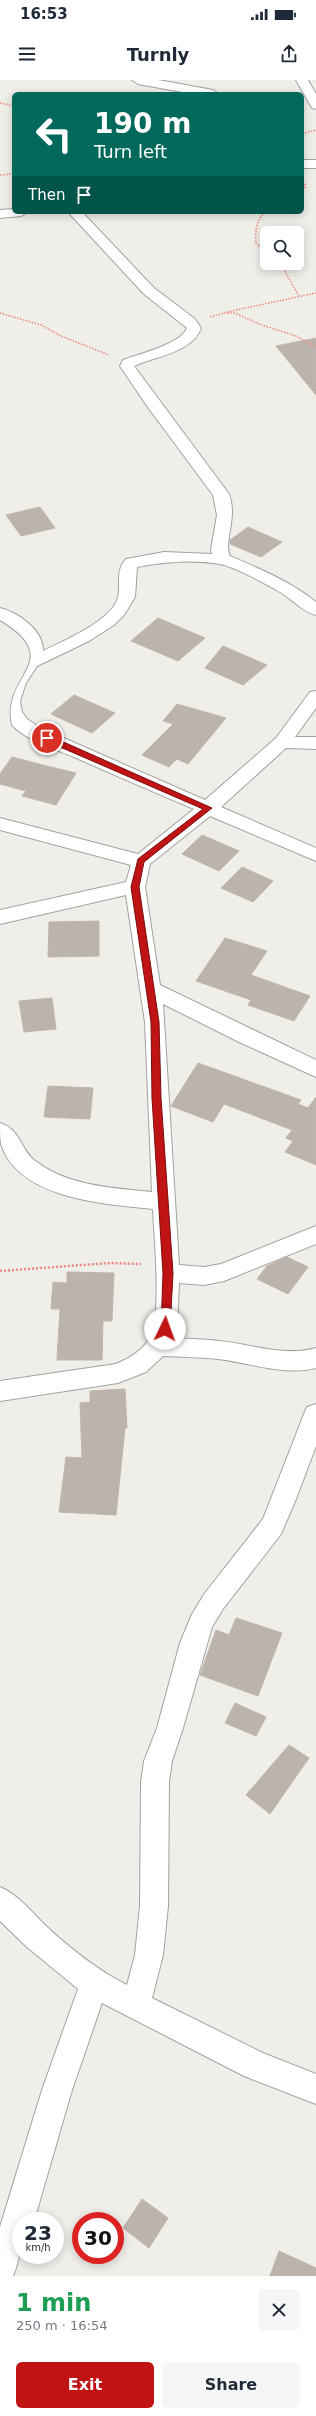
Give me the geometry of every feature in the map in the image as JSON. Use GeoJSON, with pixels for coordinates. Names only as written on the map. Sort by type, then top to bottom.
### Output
{"type":"FeatureCollection","features":[{"type":"Feature","properties":{"kind":"street"},"geometry":{"type":"LineString","coordinates":[[138,80],[202,92]]}},
{"type":"Feature","properties":{"kind":"street"},"geometry":{"type":"LineString","coordinates":[[302,80],[313,110]]}},
{"type":"Feature","properties":{"kind":"street"},"geometry":{"type":"LineString","coordinates":[[304,164],[316,164]]}},
{"type":"Feature","properties":{"kind":"street"},"geometry":{"type":"LineString","coordinates":[[0,214],[12,213]]}},
{"type":"Feature","properties":{"kind":"street"},"geometry":{"type":"LineString","coordinates":[[77,214],[149,291],[190,322],[194,328],[191,336],[179,344],[128,362],[127,366],[152,403],[221,494],[226,505],[226,514],[219,550],[223,559]]}},
{"type":"Feature","properties":{"kind":"street"},"geometry":{"type":"LineString","coordinates":[[316,610],[296,594],[274,582],[223,559],[164,557],[132,563],[128,570],[125,600],[120,608],[80,639],[32,662],[12,686],[10,694],[10,705],[21,723],[50,740],[316,854]]}},
{"type":"Feature","properties":{"kind":"street"},"geometry":{"type":"LineString","coordinates":[[0,613],[24,629],[31,637],[35,650],[32,662]]}},
{"type":"Feature","properties":{"kind":"street"},"geometry":{"type":"LineString","coordinates":[[0,1391],[118,1373],[138,1365],[158,1346],[165,1329],[168,1273],[157,1098],[155,1022],[135,887],[141,861],[208,808],[282,742],[316,696]]}},
{"type":"Feature","properties":{"kind":"street"},"geometry":{"type":"LineString","coordinates":[[282,742],[316,742]]}},
{"type":"Feature","properties":{"kind":"street"},"geometry":{"type":"LineString","coordinates":[[0,824],[141,861]]}},
{"type":"Feature","properties":{"kind":"street"},"geometry":{"type":"LineString","coordinates":[[0,917],[135,887]]}},
{"type":"Feature","properties":{"kind":"street"},"geometry":{"type":"LineString","coordinates":[[150,989],[246,1037],[316,1068]]}},
{"type":"Feature","properties":{"kind":"street"},"geometry":{"type":"LineString","coordinates":[[0,1131],[8,1137],[17,1156],[41,1176],[74,1188],[111,1197],[164,1202]]}},
{"type":"Feature","properties":{"kind":"street"},"geometry":{"type":"LineString","coordinates":[[168,1273],[204,1276],[224,1272],[316,1235]]}},
{"type":"Feature","properties":{"kind":"street"},"geometry":{"type":"LineString","coordinates":[[158,1346],[218,1350],[290,1360],[308,1361],[316,1358]]}},
{"type":"Feature","properties":{"kind":"street"},"geometry":{"type":"LineString","coordinates":[[136,2004],[149,1955],[154,1906],[155,1840],[153,1807],[157,1768],[193,1643],[214,1601],[272,1526],[284,1499],[316,1414]]}},
{"type":"Feature","properties":{"kind":"street"},"geometry":{"type":"LineString","coordinates":[[0,1901],[37,1937],[94,1984],[256,2065],[316,2089]]}},
{"type":"Feature","properties":{"kind":"street"},"geometry":{"type":"LineString","coordinates":[[0,2270],[23,2207],[57,2090],[94,1984]]}},
{"type":"Feature","properties":{"kind":"path"},"geometry":{"type":"LineString","coordinates":[[0,103],[12,106]]}},
{"type":"Feature","properties":{"kind":"path"},"geometry":{"type":"LineString","coordinates":[[304,133],[316,130]]}},
{"type":"Feature","properties":{"kind":"path"},"geometry":{"type":"LineString","coordinates":[[0,176],[12,174]]}},
{"type":"Feature","properties":{"kind":"path"},"geometry":{"type":"LineString","coordinates":[[260,247],[256,243],[255,230],[259,218],[264,214]]}},
{"type":"Feature","properties":{"kind":"path"},"geometry":{"type":"LineString","coordinates":[[284,270],[299,296]]}},
{"type":"Feature","properties":{"kind":"path"},"geometry":{"type":"LineString","coordinates":[[190,322],[316,293]]}},
{"type":"Feature","properties":{"kind":"path"},"geometry":{"type":"LineString","coordinates":[[0,313],[42,325],[62,336],[128,362]]}},
{"type":"Feature","properties":{"kind":"path"},"geometry":{"type":"LineString","coordinates":[[224,313],[244,317],[259,324],[296,336],[316,347]]}},
{"type":"Feature","properties":{"kind":"path"},"geometry":{"type":"LineString","coordinates":[[0,1271],[128,1262],[141,1264],[168,1273]]}},
{"type":"Feature","properties":{"kind":"building"},"geometry":{"type":"Polygon","coordinates":[[[316,338],[316,395],[276,346],[316,338]]]}},
{"type":"Feature","properties":{"kind":"building"},"geometry":{"type":"Polygon","coordinates":[[[40,507],[55,528],[21,536],[6,515],[40,507]]]}},
{"type":"Feature","properties":{"kind":"building"},"geometry":{"type":"Polygon","coordinates":[[[248,527],[282,542],[261,557],[230,544],[230,540],[248,527]]]}},
{"type":"Feature","properties":{"kind":"building"},"geometry":{"type":"Polygon","coordinates":[[[158,618],[205,638],[178,661],[131,641],[158,618]]]}},
{"type":"Feature","properties":{"kind":"building"},"geometry":{"type":"Polygon","coordinates":[[[223,646],[267,665],[243,685],[205,668],[223,646]]]}},
{"type":"Feature","properties":{"kind":"building"},"geometry":{"type":"Polygon","coordinates":[[[74,695],[115,713],[92,733],[51,714],[74,695]]]}},
{"type":"Feature","properties":{"kind":"building"},"geometry":{"type":"Polygon","coordinates":[[[177,704],[226,718],[188,764],[177,759],[169,767],[142,755],[173,724],[163,721],[177,704]]]}},
{"type":"Feature","properties":{"kind":"building"},"geometry":{"type":"Polygon","coordinates":[[[12,757],[76,773],[56,805],[22,796],[26,791],[0,784],[0,774],[12,757]]]}},
{"type":"Feature","properties":{"kind":"building"},"geometry":{"type":"Polygon","coordinates":[[[202,835],[239,851],[219,871],[182,854],[202,835]]]}},
{"type":"Feature","properties":{"kind":"building"},"geometry":{"type":"Polygon","coordinates":[[[242,867],[273,881],[253,902],[221,888],[242,867]]]}},
{"type":"Feature","properties":{"kind":"building"},"geometry":{"type":"Polygon","coordinates":[[[99,921],[99,956],[48,957],[49,922],[99,921]]]}},
{"type":"Feature","properties":{"kind":"building"},"geometry":{"type":"Polygon","coordinates":[[[225,938],[267,951],[251,975],[310,996],[294,1021],[248,1005],[251,1000],[196,981],[225,938]]]}},
{"type":"Feature","properties":{"kind":"building"},"geometry":{"type":"Polygon","coordinates":[[[52,998],[56,1029],[24,1032],[19,1001],[52,998]]]}},
{"type":"Feature","properties":{"kind":"building"},"geometry":{"type":"Polygon","coordinates":[[[198,1063],[301,1100],[298,1104],[308,1108],[316,1097],[316,1165],[285,1152],[293,1141],[286,1138],[292,1130],[224,1104],[213,1122],[171,1106],[198,1063]]]}},
{"type":"Feature","properties":{"kind":"building"},"geometry":{"type":"Polygon","coordinates":[[[48,1086],[93,1088],[90,1119],[44,1117],[48,1086]]]}},
{"type":"Feature","properties":{"kind":"building"},"geometry":{"type":"Polygon","coordinates":[[[287,1257],[308,1267],[288,1294],[257,1279],[267,1266],[287,1257]]]}},
{"type":"Feature","properties":{"kind":"building"},"geometry":{"type":"Polygon","coordinates":[[[67,1272],[114,1273],[112,1321],[103,1321],[102,1360],[57,1360],[60,1309],[51,1309],[53,1282],[67,1283],[67,1272]]]}},
{"type":"Feature","properties":{"kind":"building"},"geometry":{"type":"Polygon","coordinates":[[[125,1389],[127,1428],[125,1428],[116,1515],[59,1512],[66,1457],[82,1458],[80,1403],[90,1402],[90,1391],[125,1389]]]}},
{"type":"Feature","properties":{"kind":"building"},"geometry":{"type":"Polygon","coordinates":[[[236,1618],[282,1633],[258,1696],[200,1675],[216,1630],[229,1635],[236,1618]]]}},
{"type":"Feature","properties":{"kind":"building"},"geometry":{"type":"Polygon","coordinates":[[[235,1703],[266,1717],[256,1736],[225,1723],[235,1703]]]}},
{"type":"Feature","properties":{"kind":"building"},"geometry":{"type":"Polygon","coordinates":[[[289,1745],[309,1758],[270,1814],[246,1795],[289,1745]]]}},
{"type":"Feature","properties":{"kind":"building"},"geometry":{"type":"Polygon","coordinates":[[[142,2199],[168,2218],[149,2248],[124,2229],[142,2199]]]}},
{"type":"Feature","properties":{"kind":"building"},"geometry":{"type":"Polygon","coordinates":[[[279,2251],[316,2268],[316,2276],[270,2276],[279,2251]]]}},
{"type":"Feature","properties":{"kind":"route"},"geometry":{"type":"LineString","coordinates":[[47,738],[208,808],[141,861],[135,887],[155,1022],[157,1098],[168,1273],[165,1329]]}}]}
